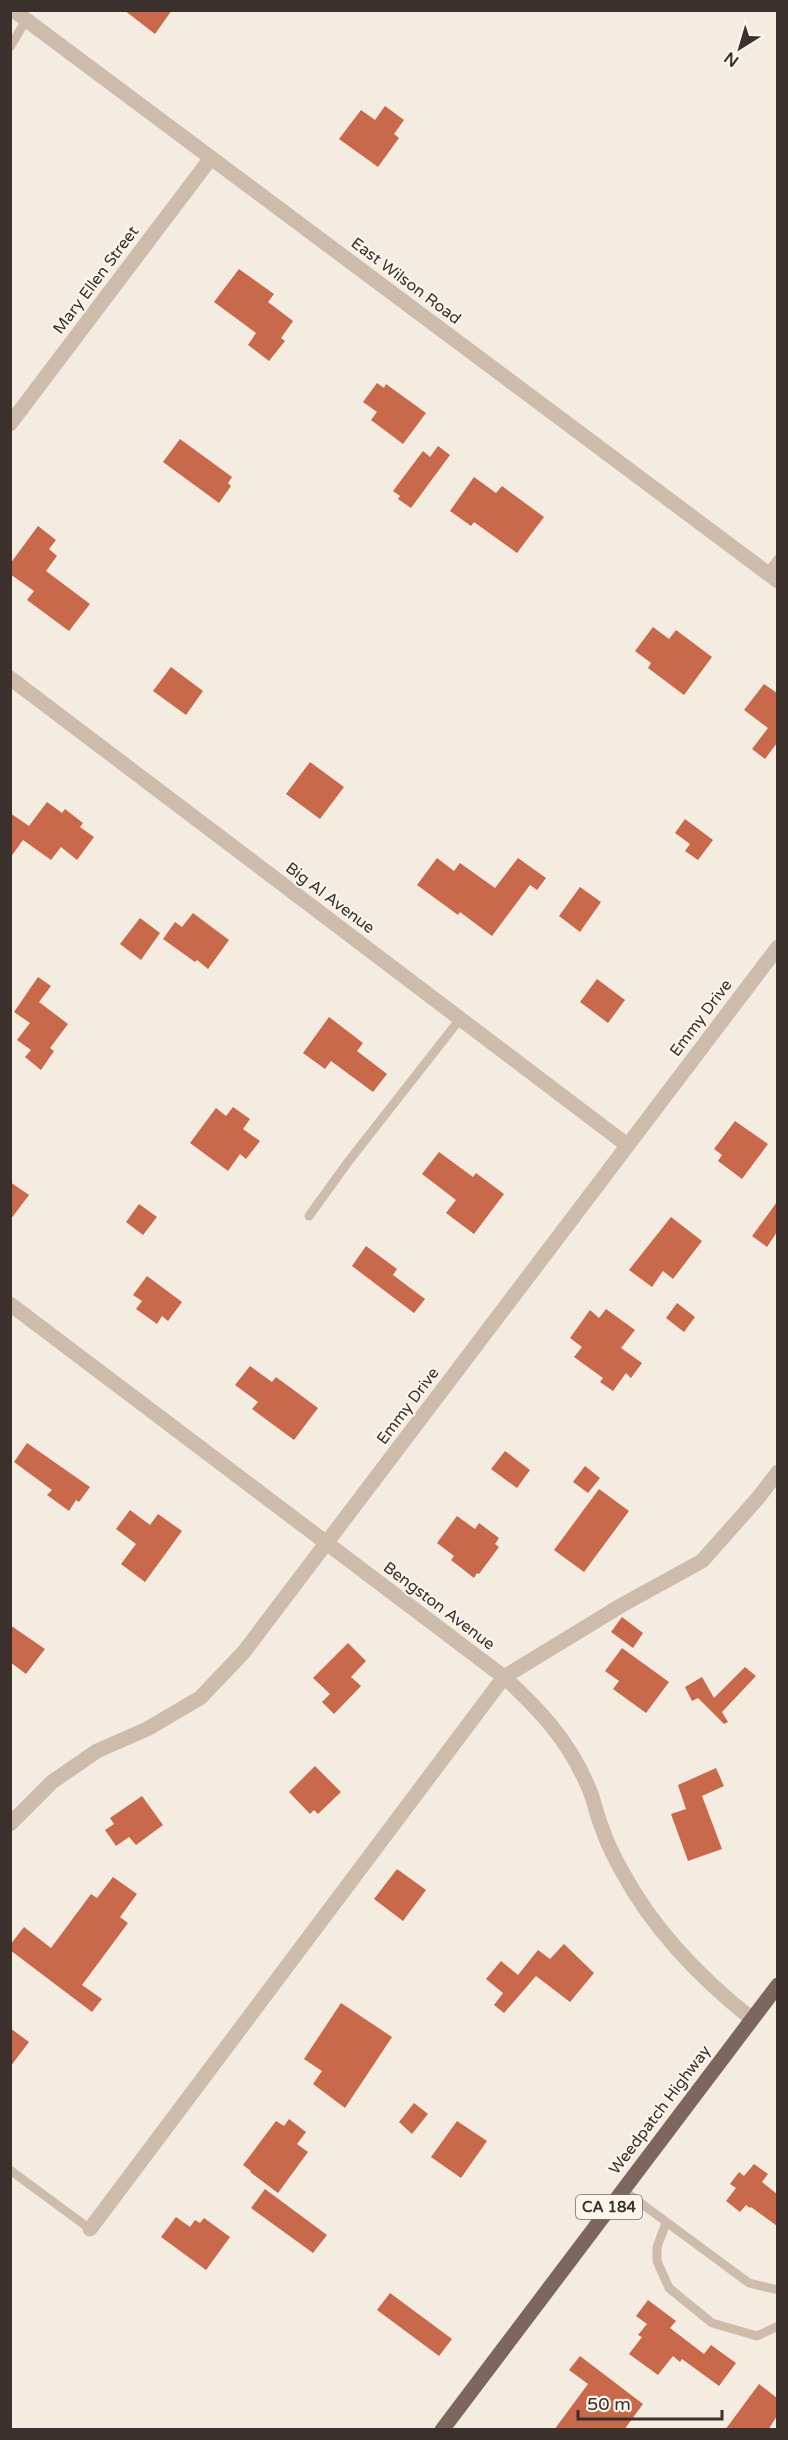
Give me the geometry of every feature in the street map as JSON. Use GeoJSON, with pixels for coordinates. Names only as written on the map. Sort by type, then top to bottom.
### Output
{"type":"FeatureCollection","features":[{"type":"Feature","properties":{"kind":"main road","name":"Weedpatch Highway"},"geometry":{"type":"LineString","coordinates":[[441,2430],[777,1985]]}},
{"type":"Feature","properties":{"kind":"street","name":"East Wilson Road"},"geometry":{"type":"LineString","coordinates":[[13,10],[772,577]]}},
{"type":"Feature","properties":{"kind":"street","name":"Mary Ellen Street"},"geometry":{"type":"LineString","coordinates":[[10,424],[211,158]]}},
{"type":"Feature","properties":{"kind":"street","name":"Big Al Avenue"},"geometry":{"type":"LineString","coordinates":[[10,678],[627,1145]]}},
{"type":"Feature","properties":{"kind":"street","name":"Emmy Drive"},"geometry":{"type":"LineString","coordinates":[[10,1824],[52,1782],[97,1751],[147,1729],[200,1698],[243,1653],[777,947]]}},
{"type":"Feature","properties":{"kind":"street","name":"Bengston Avenue"},"geometry":{"type":"LineString","coordinates":[[10,1304],[504,1677],[538,1708],[566,1745],[588,1785],[602,1829],[623,1873],[649,1915],[679,1954],[714,1989],[752,2019]]}},
{"type":"Feature","properties":{"kind":"street"},"geometry":{"type":"LineString","coordinates":[[90,2229],[504,1677],[622,1605],[702,1561],[758,1498],[777,1472]]}},
{"type":"Feature","properties":{"kind":"lane"},"geometry":{"type":"LineString","coordinates":[[10,47],[26,20]]}},
{"type":"Feature","properties":{"kind":"lane"},"geometry":{"type":"LineString","coordinates":[[772,577],[777,559]]}},
{"type":"Feature","properties":{"kind":"lane"},"geometry":{"type":"LineString","coordinates":[[309,1216],[348,1162],[460,1019]]}},
{"type":"Feature","properties":{"kind":"lane"},"geometry":{"type":"LineString","coordinates":[[10,2170],[90,2229]]}},
{"type":"Feature","properties":{"kind":"lane"},"geometry":{"type":"LineString","coordinates":[[622,2190],[748,2283],[777,2290]]}},
{"type":"Feature","properties":{"kind":"lane"},"geometry":{"type":"LineString","coordinates":[[666,2223],[657,2247],[657,2260],[669,2288],[712,2323],[757,2336],[777,2326]]}},
{"type":"Feature","properties":{"kind":"building"},"geometry":{"type":"Polygon","coordinates":[[[124,10],[172,10],[155,34],[124,10]]]}},
{"type":"Feature","properties":{"kind":"building"},"geometry":{"type":"Polygon","coordinates":[[[385,106],[404,120],[394,134],[399,138],[378,167],[339,139],[361,110],[375,120],[385,106]]]}},
{"type":"Feature","properties":{"kind":"building"},"geometry":{"type":"Polygon","coordinates":[[[239,269],[274,294],[268,302],[293,321],[281,338],[285,341],[269,361],[248,345],[256,333],[214,302],[239,269]]]}},
{"type":"Feature","properties":{"kind":"building"},"geometry":{"type":"Polygon","coordinates":[[[377,383],[384,388],[386,384],[426,413],[403,444],[371,420],[377,412],[363,402],[377,383]]]}},
{"type":"Feature","properties":{"kind":"building"},"geometry":{"type":"Polygon","coordinates":[[[180,439],[232,477],[228,483],[231,486],[219,503],[163,462],[180,439]]]}},
{"type":"Feature","properties":{"kind":"building"},"geometry":{"type":"Polygon","coordinates":[[[438,446],[450,455],[411,508],[398,499],[400,496],[393,491],[423,451],[430,457],[438,446]]]}},
{"type":"Feature","properties":{"kind":"building"},"geometry":{"type":"Polygon","coordinates":[[[474,477],[496,493],[502,486],[544,517],[517,553],[474,522],[471,526],[450,511],[474,477]]]}},
{"type":"Feature","properties":{"kind":"building"},"geometry":{"type":"Polygon","coordinates":[[[38,526],[56,540],[49,549],[57,556],[46,571],[90,604],[69,631],[27,600],[34,591],[10,574],[10,564],[38,526]]]}},
{"type":"Feature","properties":{"kind":"building"},"geometry":{"type":"Polygon","coordinates":[[[653,627],[669,639],[676,630],[712,657],[684,695],[648,668],[651,663],[635,651],[653,627]]]}},
{"type":"Feature","properties":{"kind":"building"},"geometry":{"type":"Polygon","coordinates":[[[171,667],[203,691],[186,715],[153,691],[171,667]]]}},
{"type":"Feature","properties":{"kind":"building"},"geometry":{"type":"Polygon","coordinates":[[[764,684],[777,693],[777,743],[765,759],[752,749],[768,728],[744,710],[764,684]]]}},
{"type":"Feature","properties":{"kind":"building"},"geometry":{"type":"Polygon","coordinates":[[[310,762],[344,787],[320,819],[286,794],[310,762]]]}},
{"type":"Feature","properties":{"kind":"building"},"geometry":{"type":"Polygon","coordinates":[[[47,802],[62,813],[65,809],[83,823],[80,827],[94,837],[77,860],[61,847],[51,860],[23,840],[10,858],[10,813],[29,826],[47,802]]]}},
{"type":"Feature","properties":{"kind":"building"},"geometry":{"type":"Polygon","coordinates":[[[685,819],[713,840],[698,860],[685,851],[690,844],[675,833],[685,819]]]}},
{"type":"Feature","properties":{"kind":"building"},"geometry":{"type":"Polygon","coordinates":[[[437,858],[454,871],[460,863],[495,888],[518,858],[546,878],[537,890],[530,885],[492,936],[460,912],[458,915],[417,885],[437,858]]]}},
{"type":"Feature","properties":{"kind":"building"},"geometry":{"type":"Polygon","coordinates":[[[580,887],[601,902],[580,932],[559,916],[580,887]]]}},
{"type":"Feature","properties":{"kind":"building"},"geometry":{"type":"Polygon","coordinates":[[[193,913],[229,940],[208,969],[163,939],[175,922],[182,927],[193,913]]]}},
{"type":"Feature","properties":{"kind":"building"},"geometry":{"type":"Polygon","coordinates":[[[140,918],[160,933],[141,960],[120,944],[140,918]]]}},
{"type":"Feature","properties":{"kind":"building"},"geometry":{"type":"Polygon","coordinates":[[[38,977],[51,986],[39,1002],[68,1024],[50,1048],[54,1051],[41,1070],[25,1057],[31,1050],[17,1040],[30,1023],[14,1012],[38,977]]]}},
{"type":"Feature","properties":{"kind":"building"},"geometry":{"type":"Polygon","coordinates":[[[597,979],[625,1000],[608,1023],[580,1002],[597,979]]]}},
{"type":"Feature","properties":{"kind":"building"},"geometry":{"type":"Polygon","coordinates":[[[329,1017],[363,1043],[357,1051],[387,1074],[373,1092],[331,1061],[325,1069],[303,1053],[329,1017]]]}},
{"type":"Feature","properties":{"kind":"building"},"geometry":{"type":"Polygon","coordinates":[[[233,1107],[250,1119],[243,1129],[260,1141],[246,1159],[240,1154],[228,1171],[190,1143],[216,1108],[226,1116],[233,1107]]]}},
{"type":"Feature","properties":{"kind":"building"},"geometry":{"type":"Polygon","coordinates":[[[735,1121],[768,1144],[742,1179],[718,1161],[722,1155],[714,1149],[735,1121]]]}},
{"type":"Feature","properties":{"kind":"building"},"geometry":{"type":"Polygon","coordinates":[[[439,1152],[473,1177],[476,1173],[504,1194],[474,1234],[446,1213],[456,1200],[422,1174],[439,1152]]]}},
{"type":"Feature","properties":{"kind":"building"},"geometry":{"type":"Polygon","coordinates":[[[10,1182],[29,1195],[10,1220],[10,1182]]]}},
{"type":"Feature","properties":{"kind":"building"},"geometry":{"type":"Polygon","coordinates":[[[777,1202],[777,1232],[767,1247],[752,1236],[777,1202]]]}},
{"type":"Feature","properties":{"kind":"building"},"geometry":{"type":"Polygon","coordinates":[[[139,1204],[157,1217],[143,1235],[126,1222],[139,1204]]]}},
{"type":"Feature","properties":{"kind":"building"},"geometry":{"type":"Polygon","coordinates":[[[671,1217],[702,1241],[673,1279],[663,1271],[652,1287],[629,1270],[671,1217]]]}},
{"type":"Feature","properties":{"kind":"building"},"geometry":{"type":"Polygon","coordinates":[[[366,1246],[397,1269],[393,1275],[425,1299],[414,1313],[352,1266],[366,1246]]]}},
{"type":"Feature","properties":{"kind":"building"},"geometry":{"type":"Polygon","coordinates":[[[147,1276],[182,1302],[168,1321],[162,1316],[157,1324],[136,1309],[142,1301],[133,1295],[147,1276]]]}},
{"type":"Feature","properties":{"kind":"building"},"geometry":{"type":"Polygon","coordinates":[[[677,1303],[695,1317],[684,1332],[666,1318],[677,1303]]]}},
{"type":"Feature","properties":{"kind":"building"},"geometry":{"type":"Polygon","coordinates":[[[606,1309],[635,1330],[621,1348],[642,1363],[631,1378],[626,1373],[613,1391],[600,1382],[603,1378],[574,1357],[582,1347],[570,1338],[590,1310],[599,1318],[606,1309]]]}},
{"type":"Feature","properties":{"kind":"building"},"geometry":{"type":"Polygon","coordinates":[[[250,1366],[272,1382],[276,1377],[318,1408],[294,1440],[252,1409],[258,1402],[235,1385],[250,1366]]]}},
{"type":"Feature","properties":{"kind":"building"},"geometry":{"type":"Polygon","coordinates":[[[27,1443],[90,1487],[79,1502],[76,1500],[69,1511],[47,1495],[52,1490],[14,1462],[27,1443]]]}},
{"type":"Feature","properties":{"kind":"building"},"geometry":{"type":"Polygon","coordinates":[[[505,1451],[530,1470],[517,1488],[491,1469],[505,1451]]]}},
{"type":"Feature","properties":{"kind":"building"},"geometry":{"type":"Polygon","coordinates":[[[585,1466],[600,1478],[588,1493],[573,1482],[585,1466]]]}},
{"type":"Feature","properties":{"kind":"building"},"geometry":{"type":"Polygon","coordinates":[[[599,1489],[629,1511],[584,1572],[554,1550],[599,1489]]]}},
{"type":"Feature","properties":{"kind":"building"},"geometry":{"type":"Polygon","coordinates":[[[130,1510],[150,1525],[158,1514],[182,1531],[145,1582],[121,1564],[136,1544],[116,1529],[130,1510]]]}},
{"type":"Feature","properties":{"kind":"building"},"geometry":{"type":"Polygon","coordinates":[[[457,1516],[475,1529],[479,1523],[499,1538],[495,1544],[499,1547],[474,1578],[451,1560],[454,1556],[437,1543],[457,1516]]]}},
{"type":"Feature","properties":{"kind":"building"},"geometry":{"type":"Polygon","coordinates":[[[622,1617],[643,1633],[633,1648],[611,1632],[622,1617]]]}},
{"type":"Feature","properties":{"kind":"building"},"geometry":{"type":"Polygon","coordinates":[[[10,1625],[45,1649],[26,1674],[10,1662],[10,1625]]]}},
{"type":"Feature","properties":{"kind":"building"},"geometry":{"type":"Polygon","coordinates":[[[348,1643],[366,1661],[351,1677],[361,1686],[334,1714],[322,1702],[330,1694],[313,1678],[348,1643]]]}},
{"type":"Feature","properties":{"kind":"building"},"geometry":{"type":"Polygon","coordinates":[[[622,1648],[669,1682],[646,1713],[613,1689],[619,1681],[605,1671],[622,1648]]]}},
{"type":"Feature","properties":{"kind":"building"},"geometry":{"type":"Polygon","coordinates":[[[745,1667],[756,1676],[722,1712],[728,1722],[724,1724],[698,1698],[692,1701],[685,1687],[702,1677],[714,1698],[745,1667]]]}},
{"type":"Feature","properties":{"kind":"building"},"geometry":{"type":"Polygon","coordinates":[[[315,1766],[341,1792],[318,1814],[314,1810],[310,1814],[289,1792],[315,1766]]]}},
{"type":"Feature","properties":{"kind":"building"},"geometry":{"type":"Polygon","coordinates":[[[716,1768],[724,1786],[702,1796],[722,1849],[688,1861],[671,1814],[686,1809],[678,1785],[716,1768]]]}},
{"type":"Feature","properties":{"kind":"building"},"geometry":{"type":"Polygon","coordinates":[[[142,1796],[163,1825],[136,1845],[129,1837],[116,1846],[105,1830],[114,1824],[110,1818],[142,1796]]]}},
{"type":"Feature","properties":{"kind":"building"},"geometry":{"type":"Polygon","coordinates":[[[397,1869],[426,1890],[403,1921],[374,1899],[397,1869]]]}},
{"type":"Feature","properties":{"kind":"building"},"geometry":{"type":"Polygon","coordinates":[[[113,1877],[137,1894],[120,1917],[128,1923],[82,1985],[102,1999],[92,2012],[10,1950],[10,1945],[24,1927],[51,1948],[91,1894],[97,1898],[113,1877]]]}},
{"type":"Feature","properties":{"kind":"building"},"geometry":{"type":"Polygon","coordinates":[[[564,1944],[594,1973],[570,2002],[536,1976],[504,2013],[494,2005],[503,1993],[486,1979],[501,1961],[518,1975],[538,1950],[550,1959],[564,1944]]]}},
{"type":"Feature","properties":{"kind":"building"},"geometry":{"type":"Polygon","coordinates":[[[341,2003],[392,2037],[345,2108],[313,2084],[322,2071],[304,2059],[341,2003]]]}},
{"type":"Feature","properties":{"kind":"building"},"geometry":{"type":"Polygon","coordinates":[[[10,2028],[29,2042],[10,2067],[10,2028]]]}},
{"type":"Feature","properties":{"kind":"building"},"geometry":{"type":"Polygon","coordinates":[[[414,2103],[428,2114],[412,2134],[399,2122],[414,2103]]]}},
{"type":"Feature","properties":{"kind":"building"},"geometry":{"type":"Polygon","coordinates":[[[289,2119],[306,2132],[297,2144],[308,2152],[278,2193],[243,2165],[276,2121],[284,2126],[289,2119]]]}},
{"type":"Feature","properties":{"kind":"building"},"geometry":{"type":"Polygon","coordinates":[[[457,2121],[487,2141],[461,2178],[431,2157],[457,2121]]]}},
{"type":"Feature","properties":{"kind":"building"},"geometry":{"type":"Polygon","coordinates":[[[754,2164],[768,2174],[762,2182],[777,2194],[777,2226],[751,2207],[746,2205],[740,2212],[726,2201],[736,2188],[730,2184],[739,2172],[744,2176],[754,2164]]]}},
{"type":"Feature","properties":{"kind":"building"},"geometry":{"type":"Polygon","coordinates":[[[265,2189],[327,2235],[313,2253],[251,2208],[265,2189]]]}},
{"type":"Feature","properties":{"kind":"building"},"geometry":{"type":"Polygon","coordinates":[[[176,2217],[190,2227],[195,2220],[200,2223],[204,2218],[230,2237],[206,2270],[161,2237],[176,2217]]]}},
{"type":"Feature","properties":{"kind":"building"},"geometry":{"type":"Polygon","coordinates":[[[390,2293],[452,2339],[439,2356],[377,2310],[390,2293]]]}},
{"type":"Feature","properties":{"kind":"building"},"geometry":{"type":"Polygon","coordinates":[[[648,2300],[676,2321],[670,2328],[704,2354],[711,2345],[736,2363],[719,2386],[682,2359],[680,2362],[673,2356],[658,2375],[629,2354],[642,2337],[638,2335],[647,2324],[636,2316],[648,2300]]]}},
{"type":"Feature","properties":{"kind":"building"},"geometry":{"type":"Polygon","coordinates":[[[580,2356],[643,2404],[624,2430],[554,2430],[588,2384],[569,2370],[580,2356]]]}},
{"type":"Feature","properties":{"kind":"building"},"geometry":{"type":"Polygon","coordinates":[[[759,2384],[777,2398],[777,2416],[768,2430],[725,2430],[759,2384]]]}}]}
